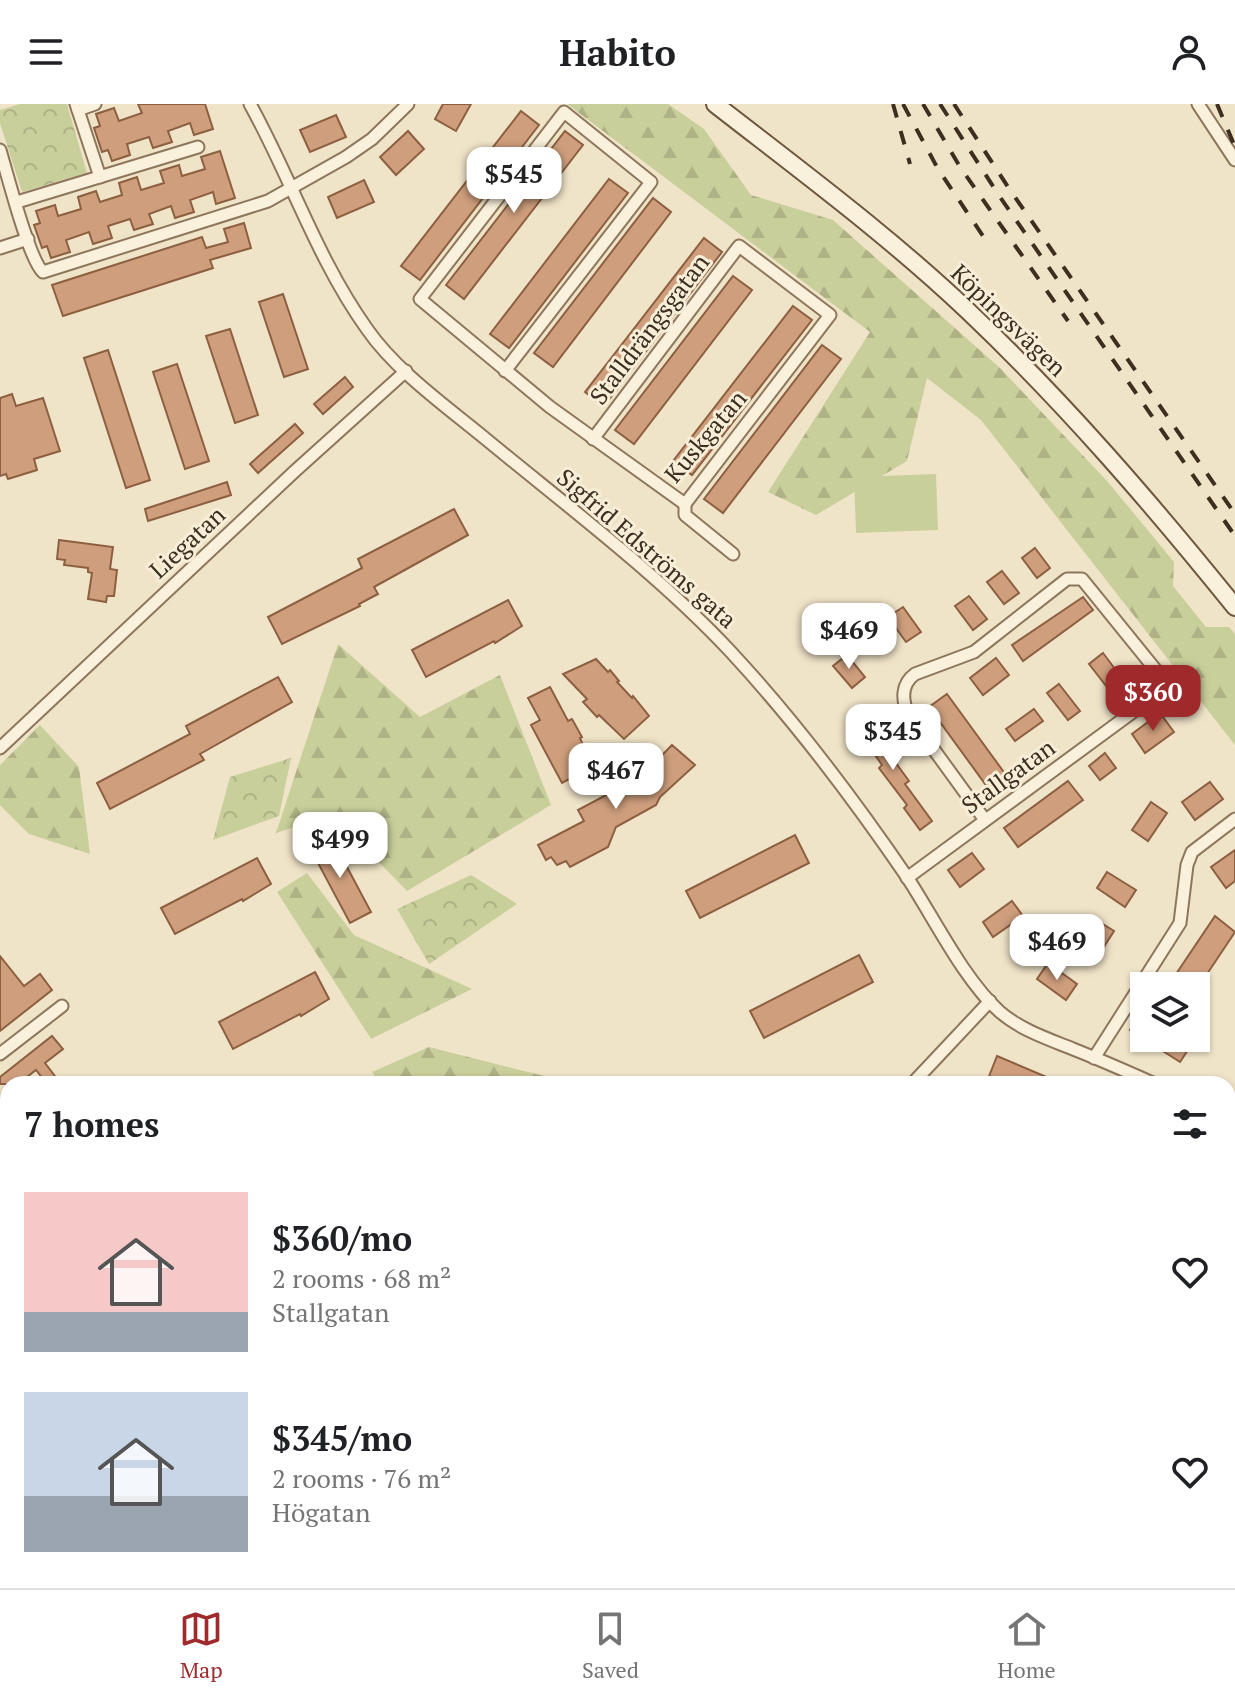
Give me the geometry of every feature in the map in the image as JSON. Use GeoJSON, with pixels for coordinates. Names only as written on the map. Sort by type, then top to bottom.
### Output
{"type":"FeatureCollection","features":[{"type":"Feature","properties":{"kind":"main road","name":"Köpingsvägen"},"geometry":{"type":"LineString","coordinates":[[715,104],[851,209],[967,310],[1098,444],[1235,607]]}},
{"type":"Feature","properties":{"kind":"street"},"geometry":{"type":"LineString","coordinates":[[95,104],[77,107],[100,177]]}},
{"type":"Feature","properties":{"kind":"street","name":"Sigfrid Edströms gata"},"geometry":{"type":"LineString","coordinates":[[250,104],[313,238],[367,330],[406,371],[697,617],[763,688],[821,758],[990,1001],[1026,1029],[1136,1076]]}},
{"type":"Feature","properties":{"kind":"street"},"geometry":{"type":"LineString","coordinates":[[0,150],[3,171],[17,202],[38,268],[43,272],[249,209],[291,188],[372,139],[408,104]]}},
{"type":"Feature","properties":{"kind":"street"},"geometry":{"type":"LineString","coordinates":[[1198,104],[1235,160]]}},
{"type":"Feature","properties":{"kind":"street","name":"Kuskgatan"},"geometry":{"type":"LineString","coordinates":[[505,371],[651,182],[564,112],[420,299],[505,371],[593,439],[685,504],[830,315]]}},
{"type":"Feature","properties":{"kind":"street"},"geometry":{"type":"LineString","coordinates":[[17,202],[198,147]]}},
{"type":"Feature","properties":{"kind":"street"},"geometry":{"type":"LineString","coordinates":[[0,248],[28,239]]}},
{"type":"Feature","properties":{"kind":"street","name":"Stalldrängsgatan"},"geometry":{"type":"LineString","coordinates":[[593,439],[739,246],[830,315]]}},
{"type":"Feature","properties":{"kind":"street","name":"Liegatan"},"geometry":{"type":"LineString","coordinates":[[0,748],[406,371]]}},
{"type":"Feature","properties":{"kind":"street"},"geometry":{"type":"LineString","coordinates":[[685,504],[685,515],[733,554]]}},
{"type":"Feature","properties":{"kind":"street","name":"Stallgatan"},"geometry":{"type":"LineString","coordinates":[[907,878],[1160,692],[1162,684],[1159,674],[1082,579],[1067,579],[974,652],[909,678],[904,689],[908,714],[985,820]]}},
{"type":"Feature","properties":{"kind":"street"},"geometry":{"type":"LineString","coordinates":[[1094,1058],[1180,923],[1187,865],[1192,852],[1235,819]]}},
{"type":"Feature","properties":{"kind":"street"},"geometry":{"type":"LineString","coordinates":[[920,1076],[990,1001]]}},
{"type":"Feature","properties":{"kind":"street"},"geometry":{"type":"LineString","coordinates":[[0,1054],[62,1006]]}},
{"type":"Feature","properties":{"kind":"green space"},"geometry":{"type":"Polygon","coordinates":[[[20,104],[67,104],[87,173],[22,192],[0,123],[0,110],[20,104]]]}},
{"type":"Feature","properties":{"kind":"green space"},"geometry":{"type":"Polygon","coordinates":[[[567,104],[668,104],[704,129],[751,195],[833,220],[1000,368],[1108,482],[1174,562],[1173,586],[1206,627],[1229,627],[1235,634],[1235,745],[981,420],[927,378],[907,461],[816,515],[768,492],[870,332],[567,104]]]}},
{"type":"Feature","properties":{"kind":"green space"},"geometry":{"type":"Polygon","coordinates":[[[936,474],[938,530],[856,533],[854,477],[936,474]]]}},
{"type":"Feature","properties":{"kind":"green space"},"geometry":{"type":"Polygon","coordinates":[[[338,644],[420,717],[500,675],[551,805],[407,891],[333,815],[276,833],[338,644]]]}},
{"type":"Feature","properties":{"kind":"green space"},"geometry":{"type":"Polygon","coordinates":[[[40,725],[79,767],[90,854],[29,834],[0,805],[0,765],[40,725]]]}},
{"type":"Feature","properties":{"kind":"green space"},"geometry":{"type":"Polygon","coordinates":[[[291,758],[279,816],[213,840],[230,777],[291,758]]]}},
{"type":"Feature","properties":{"kind":"green space"},"geometry":{"type":"Polygon","coordinates":[[[307,873],[354,935],[472,989],[371,1039],[277,892],[307,873]]]}},
{"type":"Feature","properties":{"kind":"green space"},"geometry":{"type":"Polygon","coordinates":[[[471,875],[517,904],[429,964],[397,909],[471,875]]]}},
{"type":"Feature","properties":{"kind":"green space"},"geometry":{"type":"Polygon","coordinates":[[[429,1047],[544,1076],[375,1076],[372,1072],[429,1047]]]}},
{"type":"Feature","properties":{"kind":"building"},"geometry":{"type":"Polygon","coordinates":[[[138,104],[205,104],[213,129],[194,135],[190,123],[168,131],[172,142],[153,148],[149,137],[127,144],[130,155],[112,161],[108,150],[102,152],[94,128],[100,126],[96,114],[114,108],[119,121],[142,113],[138,104]]]}},
{"type":"Feature","properties":{"kind":"building"},"geometry":{"type":"Polygon","coordinates":[[[443,104],[471,104],[456,131],[435,119],[443,104]]]}},
{"type":"Feature","properties":{"kind":"building"},"geometry":{"type":"Polygon","coordinates":[[[521,111],[539,125],[420,280],[401,266],[521,111]]]}},
{"type":"Feature","properties":{"kind":"building"},"geometry":{"type":"Polygon","coordinates":[[[336,115],[346,137],[310,152],[300,130],[336,115]]]}},
{"type":"Feature","properties":{"kind":"building"},"geometry":{"type":"Polygon","coordinates":[[[408,131],[424,149],[396,175],[380,157],[408,131]]]}},
{"type":"Feature","properties":{"kind":"building"},"geometry":{"type":"Polygon","coordinates":[[[565,131],[583,145],[464,299],[446,285],[565,131]]]}},
{"type":"Feature","properties":{"kind":"building"},"geometry":{"type":"Polygon","coordinates":[[[220,151],[235,198],[216,204],[213,192],[190,200],[194,212],[175,218],[171,206],[149,214],[153,224],[134,230],[130,219],[108,226],[112,238],[93,244],[89,232],[66,240],[70,252],[51,258],[47,246],[42,248],[34,225],[40,223],[36,211],[55,205],[58,216],[81,209],[78,197],[96,191],[100,202],[122,195],[119,183],[137,177],[141,190],[164,183],[160,171],[179,165],[182,176],[205,169],[201,157],[220,151]]]}},
{"type":"Feature","properties":{"kind":"building"},"geometry":{"type":"Polygon","coordinates":[[[609,179],[628,193],[509,348],[490,334],[609,179]]]}},
{"type":"Feature","properties":{"kind":"building"},"geometry":{"type":"Polygon","coordinates":[[[364,180],[374,202],[337,218],[328,197],[364,180]]]}},
{"type":"Feature","properties":{"kind":"building"},"geometry":{"type":"Polygon","coordinates":[[[653,198],[671,212],[553,367],[534,353],[653,198]]]}},
{"type":"Feature","properties":{"kind":"building"},"geometry":{"type":"Polygon","coordinates":[[[244,223],[251,248],[210,260],[213,268],[63,316],[52,285],[202,237],[206,248],[228,242],[224,229],[244,223]]]}},
{"type":"Feature","properties":{"kind":"building"},"geometry":{"type":"Polygon","coordinates":[[[704,238],[722,252],[604,406],[585,392],[704,238]]]}},
{"type":"Feature","properties":{"kind":"building"},"geometry":{"type":"Polygon","coordinates":[[[733,276],[752,290],[634,444],[615,430],[733,276]]]}},
{"type":"Feature","properties":{"kind":"building"},"geometry":{"type":"Polygon","coordinates":[[[283,294],[308,369],[284,377],[259,302],[283,294]]]}},
{"type":"Feature","properties":{"kind":"building"},"geometry":{"type":"Polygon","coordinates":[[[793,306],[812,320],[692,475],[673,461],[793,306]]]}},
{"type":"Feature","properties":{"kind":"building"},"geometry":{"type":"Polygon","coordinates":[[[230,329],[258,415],[235,423],[206,336],[230,329]]]}},
{"type":"Feature","properties":{"kind":"building"},"geometry":{"type":"Polygon","coordinates":[[[822,345],[841,359],[723,513],[704,499],[822,345]]]}},
{"type":"Feature","properties":{"kind":"building"},"geometry":{"type":"Polygon","coordinates":[[[108,350],[150,480],[126,488],[84,358],[108,350]]]}},
{"type":"Feature","properties":{"kind":"building"},"geometry":{"type":"Polygon","coordinates":[[[177,364],[209,461],[185,469],[153,372],[177,364]]]}},
{"type":"Feature","properties":{"kind":"building"},"geometry":{"type":"Polygon","coordinates":[[[345,377],[353,387],[323,414],[314,404],[345,377]]]}},
{"type":"Feature","properties":{"kind":"building"},"geometry":{"type":"Polygon","coordinates":[[[12,394],[16,406],[43,398],[60,451],[34,459],[37,470],[8,479],[6,474],[0,476],[0,398],[12,394]]]}},
{"type":"Feature","properties":{"kind":"building"},"geometry":{"type":"Polygon","coordinates":[[[295,424],[303,433],[258,473],[250,464],[295,424]]]}},
{"type":"Feature","properties":{"kind":"building"},"geometry":{"type":"Polygon","coordinates":[[[227,482],[231,495],[148,521],[145,509],[227,482]]]}},
{"type":"Feature","properties":{"kind":"building"},"geometry":{"type":"Polygon","coordinates":[[[454,509],[468,535],[374,587],[378,594],[360,606],[282,644],[268,617],[362,568],[358,559],[454,509]]]}},
{"type":"Feature","properties":{"kind":"building"},"geometry":{"type":"Polygon","coordinates":[[[59,540],[113,547],[110,569],[117,570],[114,596],[107,596],[106,602],[88,599],[92,573],[88,572],[88,568],[64,565],[65,560],[57,559],[59,540]]]}},
{"type":"Feature","properties":{"kind":"building"},"geometry":{"type":"Polygon","coordinates":[[[1035,548],[1050,568],[1037,578],[1022,558],[1035,548]]]}},
{"type":"Feature","properties":{"kind":"building"},"geometry":{"type":"Polygon","coordinates":[[[1002,571],[1019,593],[1004,604],[987,582],[1002,571]]]}},
{"type":"Feature","properties":{"kind":"building"},"geometry":{"type":"Polygon","coordinates":[[[969,596],[987,619],[973,630],[955,606],[969,596]]]}},
{"type":"Feature","properties":{"kind":"building"},"geometry":{"type":"Polygon","coordinates":[[[1083,597],[1093,610],[1023,661],[1012,645],[1083,597]]]}},
{"type":"Feature","properties":{"kind":"building"},"geometry":{"type":"Polygon","coordinates":[[[508,600],[522,626],[426,677],[412,650],[508,600]]]}},
{"type":"Feature","properties":{"kind":"building"},"geometry":{"type":"Polygon","coordinates":[[[903,607],[921,632],[906,642],[888,617],[903,607]]]}},
{"type":"Feature","properties":{"kind":"building"},"geometry":{"type":"Polygon","coordinates":[[[1103,653],[1124,681],[1110,691],[1089,664],[1103,653]]]}},
{"type":"Feature","properties":{"kind":"building"},"geometry":{"type":"Polygon","coordinates":[[[847,655],[865,677],[852,688],[833,666],[847,655]]]}},
{"type":"Feature","properties":{"kind":"building"},"geometry":{"type":"Polygon","coordinates":[[[996,658],[1009,675],[983,695],[970,678],[996,658]]]}},
{"type":"Feature","properties":{"kind":"building"},"geometry":{"type":"Polygon","coordinates":[[[596,659],[608,672],[610,670],[617,682],[649,716],[624,739],[599,715],[597,717],[583,702],[587,699],[563,674],[596,659]]]}},
{"type":"Feature","properties":{"kind":"building"},"geometry":{"type":"Polygon","coordinates":[[[278,677],[292,702],[200,754],[204,760],[110,809],[97,783],[190,734],[186,726],[278,677]]]}},
{"type":"Feature","properties":{"kind":"building"},"geometry":{"type":"Polygon","coordinates":[[[1059,684],[1080,711],[1068,720],[1047,693],[1059,684]]]}},
{"type":"Feature","properties":{"kind":"building"},"geometry":{"type":"Polygon","coordinates":[[[550,687],[568,721],[572,719],[582,737],[592,767],[562,783],[531,725],[540,720],[528,698],[550,687]]]}},
{"type":"Feature","properties":{"kind":"building"},"geometry":{"type":"Polygon","coordinates":[[[947,694],[1006,775],[988,788],[929,707],[947,694]]]}},
{"type":"Feature","properties":{"kind":"building"},"geometry":{"type":"Polygon","coordinates":[[[1034,709],[1043,721],[1015,741],[1006,729],[1034,709]]]}},
{"type":"Feature","properties":{"kind":"building"},"geometry":{"type":"Polygon","coordinates":[[[1160,713],[1174,732],[1145,753],[1132,734],[1160,713]]]}},
{"type":"Feature","properties":{"kind":"building"},"geometry":{"type":"Polygon","coordinates":[[[869,716],[886,740],[882,744],[909,781],[905,784],[932,821],[920,830],[855,726],[869,716]]]}},
{"type":"Feature","properties":{"kind":"building"},"geometry":{"type":"Polygon","coordinates":[[[672,745],[695,765],[660,797],[656,805],[616,827],[608,847],[570,867],[566,861],[557,865],[551,857],[546,860],[538,845],[584,821],[578,810],[642,776],[672,745]]]}},
{"type":"Feature","properties":{"kind":"building"},"geometry":{"type":"Polygon","coordinates":[[[1105,753],[1116,768],[1100,780],[1089,766],[1105,753]]]}},
{"type":"Feature","properties":{"kind":"building"},"geometry":{"type":"Polygon","coordinates":[[[1068,781],[1083,800],[1018,847],[1004,828],[1068,781]]]}},
{"type":"Feature","properties":{"kind":"building"},"geometry":{"type":"Polygon","coordinates":[[[1210,782],[1223,799],[1195,820],[1182,802],[1210,782]]]}},
{"type":"Feature","properties":{"kind":"building"},"geometry":{"type":"Polygon","coordinates":[[[1151,802],[1167,813],[1148,841],[1132,830],[1151,802]]]}},
{"type":"Feature","properties":{"kind":"building"},"geometry":{"type":"Polygon","coordinates":[[[795,835],[809,863],[700,918],[686,891],[795,835]]]}},
{"type":"Feature","properties":{"kind":"building"},"geometry":{"type":"Polygon","coordinates":[[[331,837],[371,912],[350,923],[310,848],[331,837]]]}},
{"type":"Feature","properties":{"kind":"building"},"geometry":{"type":"Polygon","coordinates":[[[1235,850],[1235,881],[1226,888],[1211,867],[1235,850]]]}},
{"type":"Feature","properties":{"kind":"building"},"geometry":{"type":"Polygon","coordinates":[[[972,853],[984,869],[960,887],[948,870],[972,853]]]}},
{"type":"Feature","properties":{"kind":"building"},"geometry":{"type":"Polygon","coordinates":[[[257,858],[271,884],[175,934],[161,908],[257,858]]]}},
{"type":"Feature","properties":{"kind":"building"},"geometry":{"type":"Polygon","coordinates":[[[1107,872],[1136,890],[1125,907],[1097,888],[1107,872]]]}},
{"type":"Feature","properties":{"kind":"building"},"geometry":{"type":"Polygon","coordinates":[[[1012,901],[1023,916],[993,937],[983,922],[1012,901]]]}},
{"type":"Feature","properties":{"kind":"building"},"geometry":{"type":"Polygon","coordinates":[[[1215,916],[1235,932],[1208,972],[1177,972],[1215,916]]]}},
{"type":"Feature","properties":{"kind":"building"},"geometry":{"type":"Polygon","coordinates":[[[1098,921],[1114,931],[1098,956],[1083,946],[1098,921]]]}},
{"type":"Feature","properties":{"kind":"building"},"geometry":{"type":"Polygon","coordinates":[[[859,955],[873,982],[764,1038],[750,1011],[859,955]]]}},
{"type":"Feature","properties":{"kind":"building"},"geometry":{"type":"Polygon","coordinates":[[[0,956],[24,986],[40,974],[52,990],[0,1031],[0,956]]]}},
{"type":"Feature","properties":{"kind":"building"},"geometry":{"type":"Polygon","coordinates":[[[1048,963],[1077,984],[1066,1000],[1037,979],[1048,963]]]}},
{"type":"Feature","properties":{"kind":"building"},"geometry":{"type":"Polygon","coordinates":[[[315,972],[329,999],[233,1049],[219,1022],[315,972]]]}},
{"type":"Feature","properties":{"kind":"building"},"geometry":{"type":"Polygon","coordinates":[[[52,1036],[63,1049],[45,1063],[55,1076],[41,1076],[36,1070],[28,1076],[1,1076],[52,1036]]]}},
{"type":"Feature","properties":{"kind":"building"},"geometry":{"type":"Polygon","coordinates":[[[1164,1052],[1187,1052],[1180,1062],[1164,1052]]]}},
{"type":"Feature","properties":{"kind":"building"},"geometry":{"type":"Polygon","coordinates":[[[997,1056],[1044,1076],[989,1076],[997,1056]]]}},
{"type":"Feature","properties":{"kind":"railway"},"geometry":{"type":"LineString","coordinates":[[893,104],[910,164]]}},
{"type":"Feature","properties":{"kind":"railway"},"geometry":{"type":"LineString","coordinates":[[903,104],[938,169],[983,236]]}},
{"type":"Feature","properties":{"kind":"railway"},"geometry":{"type":"LineString","coordinates":[[923,104],[960,167],[1068,321]]}},
{"type":"Feature","properties":{"kind":"railway"},"geometry":{"type":"LineString","coordinates":[[940,104],[1000,197],[1235,536]]}},
{"type":"Feature","properties":{"kind":"railway"},"geometry":{"type":"LineString","coordinates":[[954,104],[1010,190],[1235,514]]}},
{"type":"Feature","properties":{"kind":"railway"},"geometry":{"type":"LineString","coordinates":[[1217,104],[1235,147]]}}]}
